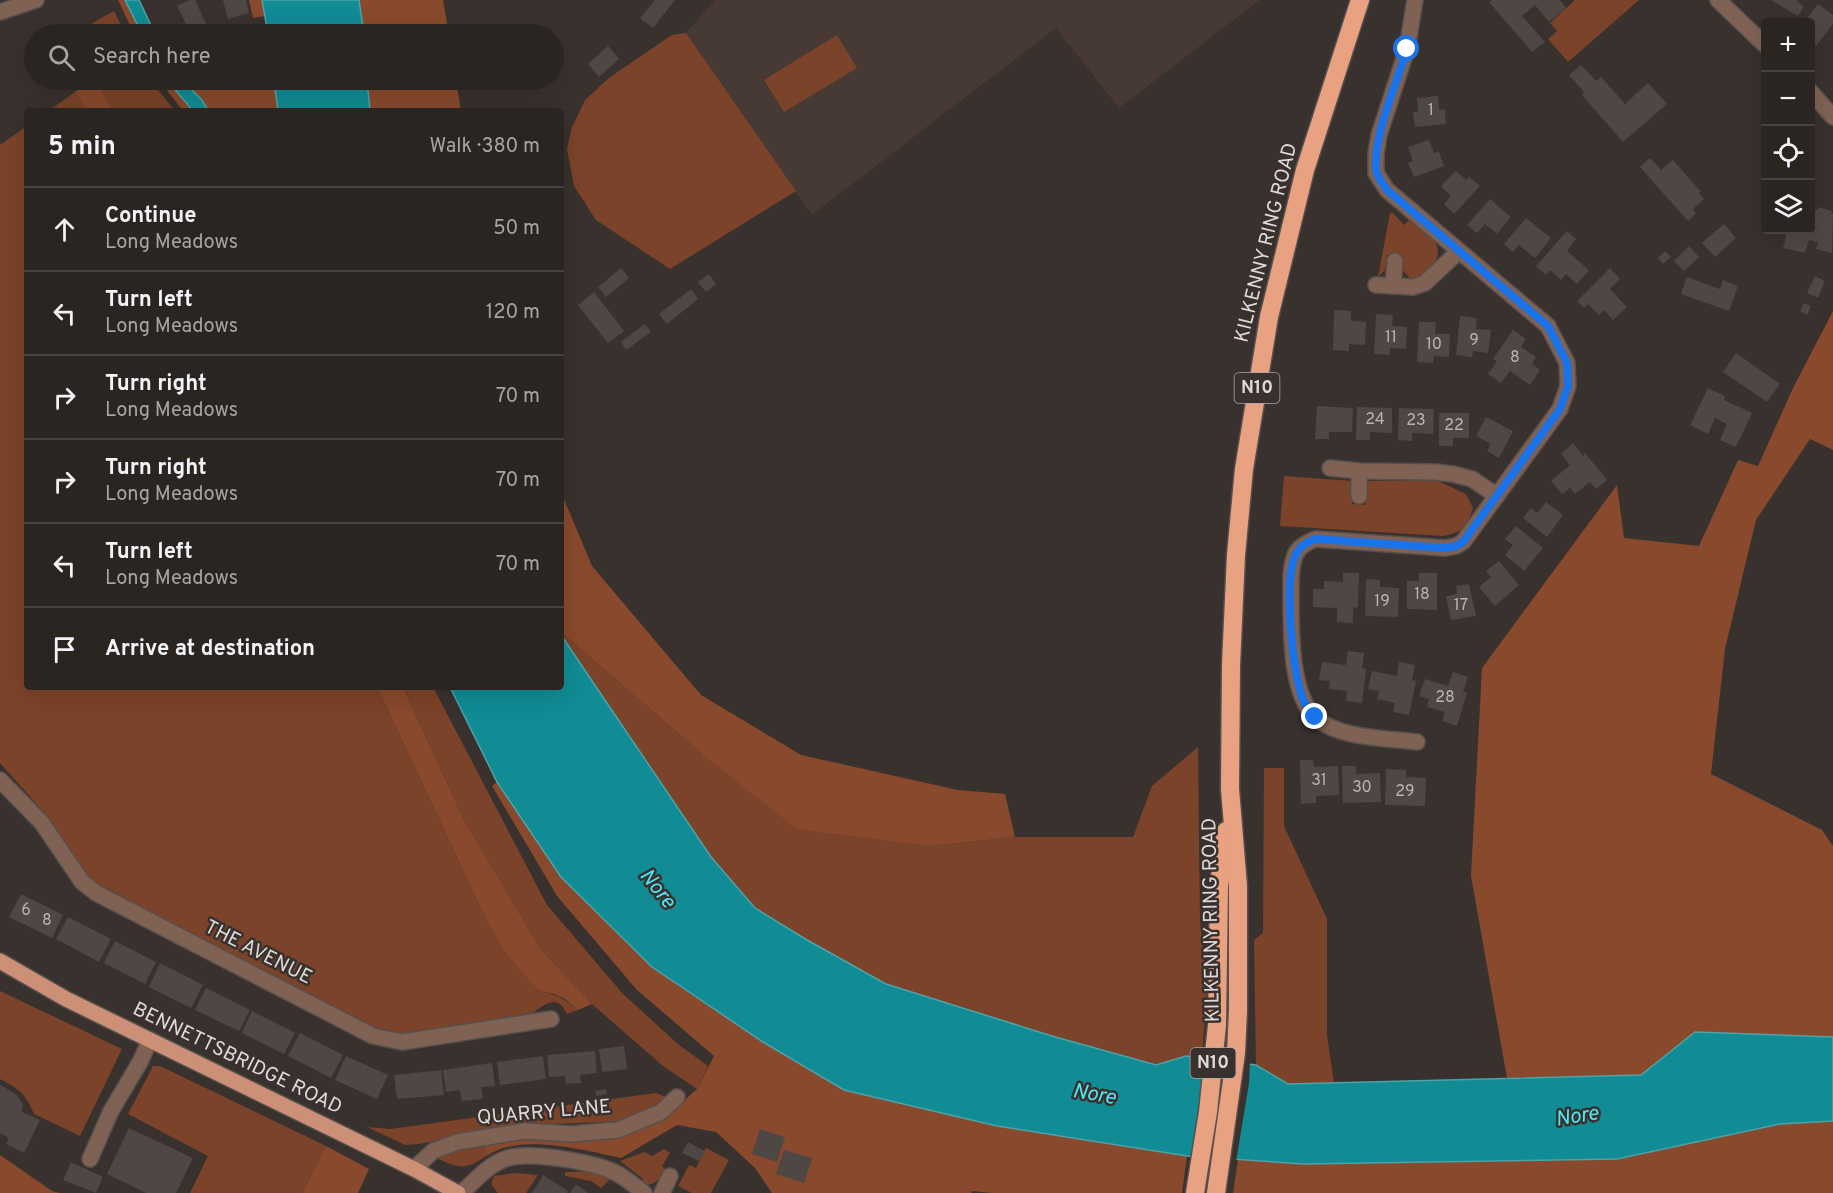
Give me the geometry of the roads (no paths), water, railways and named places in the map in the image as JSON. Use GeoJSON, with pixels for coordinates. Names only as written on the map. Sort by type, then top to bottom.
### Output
{"type":"FeatureCollection","features":[{"type":"Feature","properties":{"kind":"highway","name":"KILKENNY RING ROAD"},"geometry":{"type":"LineString","coordinates":[[1216,1193],[1236,1053],[1239,1010],[1238,886],[1230,789],[1231,665],[1236,555],[1244,469],[1269,316],[1305,170],[1360,0]]}},
{"type":"Feature","properties":{"kind":"highway","name":"KILKENNY RING ROAD"},"geometry":{"type":"LineString","coordinates":[[1195,1193],[1208,1112],[1217,1025],[1219,886],[1230,789]]}},
{"type":"Feature","properties":{"kind":"main road","name":"BENNETTSBRIDGE ROAD"},"geometry":{"type":"LineString","coordinates":[[0,961],[66,999],[460,1193]]}},
{"type":"Feature","properties":{"kind":"street"},"geometry":{"type":"LineString","coordinates":[[0,12],[36,0]]}},
{"type":"Feature","properties":{"kind":"street"},"geometry":{"type":"LineString","coordinates":[[1415,0],[1407,49],[1379,135],[1376,173],[1387,190],[1548,326],[1567,363],[1568,386],[1560,409],[1463,542],[1445,548],[1316,539],[1304,544],[1296,553],[1291,568],[1291,627],[1294,665],[1304,703],[1315,717],[1329,728],[1344,733],[1417,742]]}},
{"type":"Feature","properties":{"kind":"street"},"geometry":{"type":"LineString","coordinates":[[1718,0],[1761,41]]}},
{"type":"Feature","properties":{"kind":"street"},"geometry":{"type":"LineString","coordinates":[[1815,97],[1833,117]]}},
{"type":"Feature","properties":{"kind":"street"},"geometry":{"type":"LineString","coordinates":[[1376,285],[1413,287],[1425,283],[1458,252]]}},
{"type":"Feature","properties":{"kind":"street"},"geometry":{"type":"LineString","coordinates":[[1393,286],[1395,261]]}},
{"type":"Feature","properties":{"kind":"street"},"geometry":{"type":"LineString","coordinates":[[1330,468],[1453,474],[1472,479],[1497,496]]}},
{"type":"Feature","properties":{"kind":"street"},"geometry":{"type":"LineString","coordinates":[[1359,471],[1359,496]]}},
{"type":"Feature","properties":{"kind":"street","name":"THE AVENUE"},"geometry":{"type":"LineString","coordinates":[[0,780],[42,823],[82,882],[96,893],[373,1036],[402,1042],[551,1019]]}},
{"type":"Feature","properties":{"kind":"street"},"geometry":{"type":"LineString","coordinates":[[90,1159],[111,1111],[140,1062],[150,1040]]}},
{"type":"Feature","properties":{"kind":"street","name":"QUARRY LANE"},"geometry":{"type":"LineString","coordinates":[[414,1169],[433,1150],[457,1142],[524,1131],[572,1134],[618,1130],[661,1112],[676,1097]]}},
{"type":"Feature","properties":{"kind":"street"},"geometry":{"type":"LineString","coordinates":[[460,1193],[493,1165],[506,1158],[519,1156],[574,1160],[593,1164],[615,1172],[644,1193]]}},
{"type":"Feature","properties":{"kind":"street"},"geometry":{"type":"LineString","coordinates":[[662,1193],[670,1176]]}},
{"type":"Feature","properties":{"kind":"water"},"geometry":{"type":"Polygon","coordinates":[[[125,0],[139,0],[150,24],[137,24],[125,0]]]}},
{"type":"Feature","properties":{"kind":"water"},"geometry":{"type":"Polygon","coordinates":[[[262,0],[359,0],[363,24],[266,24],[262,0]]]}},
{"type":"Feature","properties":{"kind":"water"},"geometry":{"type":"Polygon","coordinates":[[[175,90],[192,90],[207,108],[190,108],[175,90]]]}},
{"type":"Feature","properties":{"kind":"water"},"geometry":{"type":"Polygon","coordinates":[[[275,90],[368,90],[370,108],[278,108],[275,90]]]}},
{"type":"Feature","properties":{"kind":"water","name":"Nore"},"geometry":{"type":"Polygon","coordinates":[[[564,639],[711,857],[755,908],[886,984],[1052,1036],[1156,1065],[1186,1056],[1256,1065],[1288,1084],[1641,1075],[1695,1032],[1833,1037],[1833,1121],[1780,1124],[1617,1159],[1304,1164],[1187,1156],[997,1126],[844,1090],[763,1042],[652,967],[561,877],[497,782],[451,690],[564,690],[564,639]]]}}]}
